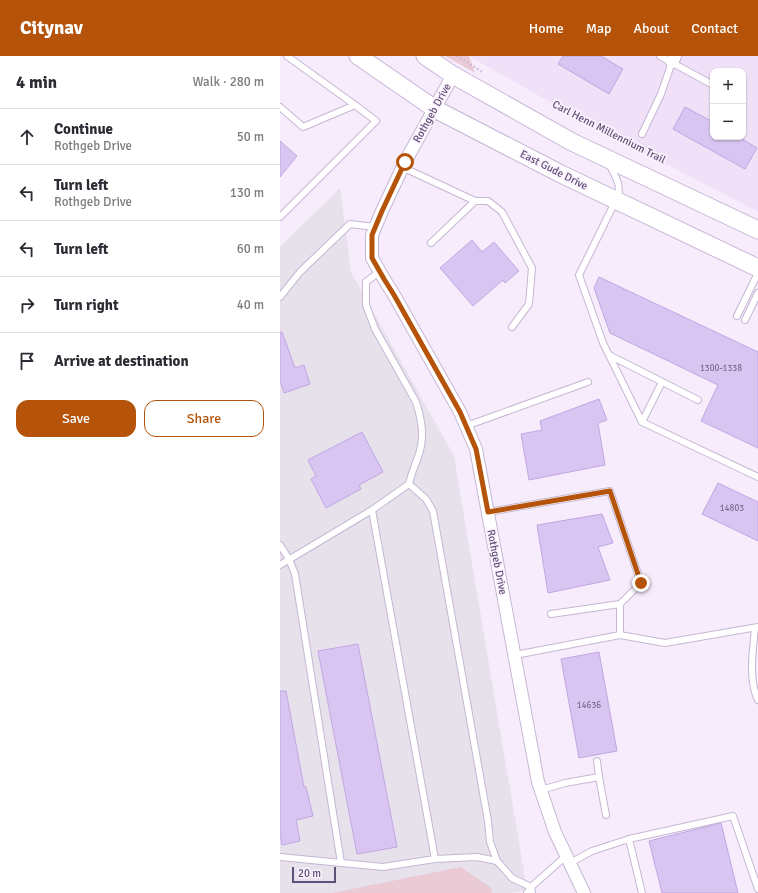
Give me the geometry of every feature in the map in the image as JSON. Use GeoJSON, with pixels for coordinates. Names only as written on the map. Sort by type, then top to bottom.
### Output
{"type":"FeatureCollection","features":[{"type":"Feature","properties":{"kind":"main road","name":"East Gude Drive"},"geometry":{"type":"LineString","coordinates":[[358,56],[435,109],[561,174],[758,268]]}},
{"type":"Feature","properties":{"kind":"main road"},"geometry":{"type":"LineString","coordinates":[[425,56],[453,75],[572,142],[758,230]]}},
{"type":"Feature","properties":{"kind":"street","name":"Rothgeb Drive"},"geometry":{"type":"LineString","coordinates":[[453,75],[402,167],[375,227],[372,235],[372,258],[460,412],[476,449],[538,782],[555,832],[584,893]]}},
{"type":"Feature","properties":{"kind":"lane"},"geometry":{"type":"LineString","coordinates":[[280,217],[376,121],[287,56]]}},
{"type":"Feature","properties":{"kind":"lane"},"geometry":{"type":"LineString","coordinates":[[660,56],[674,59],[710,83]]}},
{"type":"Feature","properties":{"kind":"lane"},"geometry":{"type":"LineString","coordinates":[[642,134],[661,94],[674,59]]}},
{"type":"Feature","properties":{"kind":"lane"},"geometry":{"type":"LineString","coordinates":[[280,107],[303,127],[355,105]]}},
{"type":"Feature","properties":{"kind":"lane"},"geometry":{"type":"LineString","coordinates":[[604,158],[620,188],[616,200],[579,275],[603,343],[642,422],[758,477]]}},
{"type":"Feature","properties":{"kind":"lane"},"geometry":{"type":"LineString","coordinates":[[402,167],[476,201],[488,201],[502,212],[532,268],[528,304],[512,327]]}},
{"type":"Feature","properties":{"kind":"lane"},"geometry":{"type":"LineString","coordinates":[[431,243],[476,201]]}},
{"type":"Feature","properties":{"kind":"lane"},"geometry":{"type":"LineString","coordinates":[[280,297],[300,272],[350,224],[375,227]]}},
{"type":"Feature","properties":{"kind":"lane"},"geometry":{"type":"LineString","coordinates":[[280,565],[372,510],[409,484],[419,456],[423,432],[416,402],[375,329],[366,305],[366,282],[379,272]]}},
{"type":"Feature","properties":{"kind":"lane"},"geometry":{"type":"LineString","coordinates":[[737,316],[758,272]]}},
{"type":"Feature","properties":{"kind":"lane"},"geometry":{"type":"LineString","coordinates":[[745,320],[758,293]]}},
{"type":"Feature","properties":{"kind":"lane"},"geometry":{"type":"LineString","coordinates":[[609,355],[698,400]]}},
{"type":"Feature","properties":{"kind":"lane"},"geometry":{"type":"LineString","coordinates":[[466,426],[588,382]]}},
{"type":"Feature","properties":{"kind":"lane"},"geometry":{"type":"LineString","coordinates":[[642,422],[662,382]]}},
{"type":"Feature","properties":{"kind":"lane"},"geometry":{"type":"LineString","coordinates":[[409,484],[426,499],[434,511],[487,813],[490,842],[497,861],[512,878],[532,890]]}},
{"type":"Feature","properties":{"kind":"lane"},"geometry":{"type":"LineString","coordinates":[[488,512],[610,491],[641,583],[620,604],[551,614]]}},
{"type":"Feature","properties":{"kind":"lane"},"geometry":{"type":"LineString","coordinates":[[372,510],[434,859]]}},
{"type":"Feature","properties":{"kind":"lane"},"geometry":{"type":"LineString","coordinates":[[280,545],[289,559],[295,574],[341,863]]}},
{"type":"Feature","properties":{"kind":"lane"},"geometry":{"type":"LineString","coordinates":[[620,604],[620,635]]}},
{"type":"Feature","properties":{"kind":"lane"},"geometry":{"type":"LineString","coordinates":[[515,655],[620,635],[665,643],[756,627],[751,670],[758,700]]}},
{"type":"Feature","properties":{"kind":"lane"},"geometry":{"type":"LineString","coordinates":[[597,761],[606,815]]}},
{"type":"Feature","properties":{"kind":"lane"},"geometry":{"type":"LineString","coordinates":[[541,790],[565,783],[599,777]]}},
{"type":"Feature","properties":{"kind":"lane"},"geometry":{"type":"LineString","coordinates":[[528,893],[568,860],[629,839],[733,816],[758,889]]}},
{"type":"Feature","properties":{"kind":"lane"},"geometry":{"type":"LineString","coordinates":[[629,839],[642,893]]}},
{"type":"Feature","properties":{"kind":"lane"},"geometry":{"type":"LineString","coordinates":[[280,857],[383,866],[434,859],[477,857],[497,861]]}},
{"type":"Feature","properties":{"kind":"path"},"geometry":{"type":"LineString","coordinates":[[457,56],[488,75]]}},
{"type":"Feature","properties":{"kind":"shaded area"},"geometry":{"type":"Polygon","coordinates":[[[445,56],[469,56],[475,73],[445,56]]]}},
{"type":"Feature","properties":{"kind":"shaded area"},"geometry":{"type":"Polygon","coordinates":[[[469,56],[758,56],[758,212],[580,119],[469,56]]]}},
{"type":"Feature","properties":{"kind":"shaded area"},"geometry":{"type":"Polygon","coordinates":[[[340,188],[351,272],[454,456],[527,890],[510,893],[280,893],[280,247],[340,188]]]}},
{"type":"Feature","properties":{"kind":"shaded area"},"geometry":{"type":"Polygon","coordinates":[[[461,867],[491,888],[492,893],[332,893],[461,867]]]}},
{"type":"Feature","properties":{"kind":"building"},"geometry":{"type":"Polygon","coordinates":[[[563,56],[601,56],[623,69],[609,94],[558,64],[563,56]]]}},
{"type":"Feature","properties":{"kind":"building"},"geometry":{"type":"Polygon","coordinates":[[[685,107],[710,120],[710,140],[744,140],[757,148],[745,169],[673,129],[685,107]]]}},
{"type":"Feature","properties":{"kind":"building"},"geometry":{"type":"Polygon","coordinates":[[[280,141],[297,156],[280,177],[280,141]]]}},
{"type":"Feature","properties":{"kind":"building"},"geometry":{"type":"Polygon","coordinates":[[[472,240],[482,252],[494,242],[519,271],[505,283],[503,280],[473,306],[440,268],[472,240]]]}},
{"type":"Feature","properties":{"kind":"building"},"geometry":{"type":"Polygon","coordinates":[[[599,277],[758,352],[758,448],[701,421],[718,385],[610,333],[594,288],[599,277]]]}},
{"type":"Feature","properties":{"kind":"building"},"geometry":{"type":"Polygon","coordinates":[[[280,332],[282,332],[295,368],[304,365],[310,384],[284,393],[280,381],[280,332]]]}},
{"type":"Feature","properties":{"kind":"building"},"geometry":{"type":"Polygon","coordinates":[[[599,399],[607,420],[598,423],[605,465],[529,480],[521,434],[542,430],[540,421],[599,399]]]}},
{"type":"Feature","properties":{"kind":"building"},"geometry":{"type":"Polygon","coordinates":[[[362,432],[383,472],[359,485],[361,489],[326,508],[311,479],[316,476],[308,460],[362,432]]]}},
{"type":"Feature","properties":{"kind":"building"},"geometry":{"type":"Polygon","coordinates":[[[718,483],[758,502],[758,541],[702,514],[718,483]]]}},
{"type":"Feature","properties":{"kind":"building"},"geometry":{"type":"Polygon","coordinates":[[[602,514],[613,543],[598,547],[610,580],[548,593],[537,525],[602,514]]]}},
{"type":"Feature","properties":{"kind":"building"},"geometry":{"type":"Polygon","coordinates":[[[358,644],[397,847],[357,854],[318,651],[358,644]]]}},
{"type":"Feature","properties":{"kind":"building"},"geometry":{"type":"Polygon","coordinates":[[[599,652],[617,751],[579,758],[561,659],[599,652]]]}},
{"type":"Feature","properties":{"kind":"building"},"geometry":{"type":"Polygon","coordinates":[[[280,691],[286,691],[304,787],[306,787],[313,816],[296,820],[300,841],[282,845],[280,833],[280,691]]]}},
{"type":"Feature","properties":{"kind":"building"},"geometry":{"type":"Polygon","coordinates":[[[721,823],[738,893],[662,893],[649,841],[721,823]]]}},
{"type":"Feature","properties":{"kind":"route"},"geometry":{"type":"LineString","coordinates":[[405,162],[372,235],[372,258],[460,412],[476,449],[488,512],[610,491],[641,583]]}}]}
